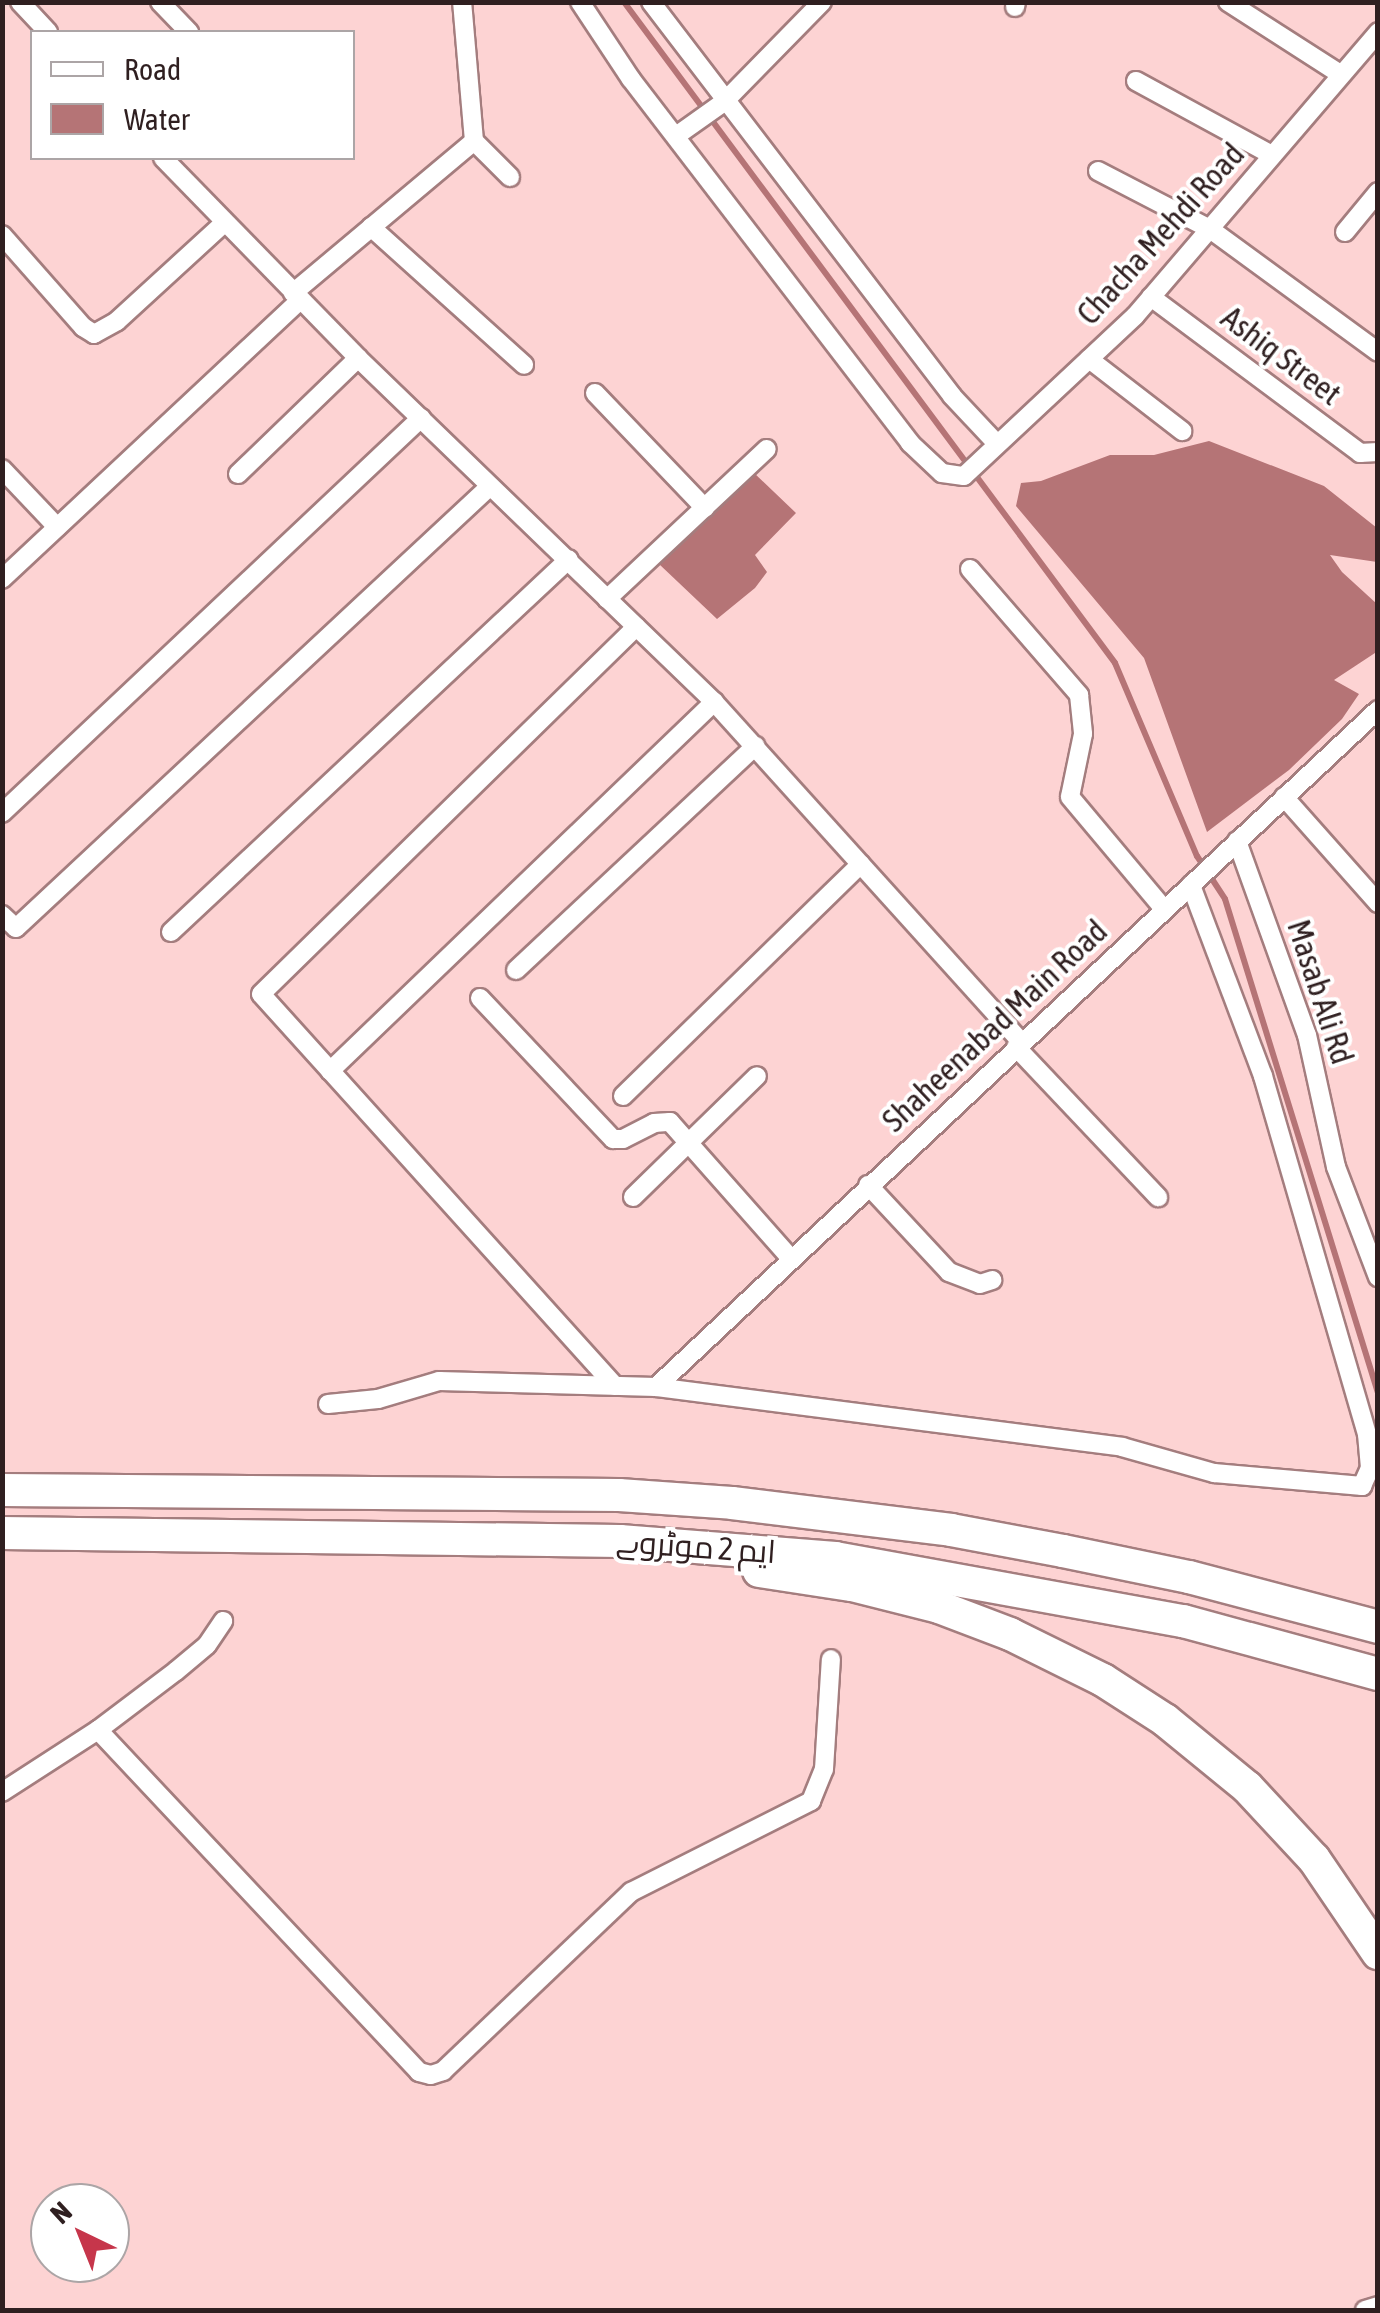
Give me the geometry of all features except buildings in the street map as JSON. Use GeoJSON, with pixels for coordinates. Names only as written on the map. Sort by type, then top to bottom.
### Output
{"type":"FeatureCollection","features":[{"type":"Feature","properties":{"kind":"highway","name":"ایم 2 موٹروے"},"geometry":{"type":"LineString","coordinates":[[2,1490],[620,1496],[841,1516],[1099,1558],[1189,1577],[1378,1627]]}},
{"type":"Feature","properties":{"kind":"highway"},"geometry":{"type":"LineString","coordinates":[[841,1516],[1015,1527],[1235,1572],[1378,1608]]}},
{"type":"Feature","properties":{"kind":"highway","name":"ایم 2 موٹروے"},"geometry":{"type":"LineString","coordinates":[[2,1533],[620,1540],[835,1558],[1183,1622],[1378,1674]]}},
{"type":"Feature","properties":{"kind":"highway"},"geometry":{"type":"LineString","coordinates":[[312,1534],[726,1566],[852,1585],[975,1620],[1103,1680],[1192,1740],[1246,1787],[1314,1859],[1378,1953]]}},
{"type":"Feature","properties":{"kind":"street"},"geometry":{"type":"LineString","coordinates":[[20,2],[46,30]]}},
{"type":"Feature","properties":{"kind":"street"},"geometry":{"type":"LineString","coordinates":[[160,2],[188,30]]}},
{"type":"Feature","properties":{"kind":"street"},"geometry":{"type":"LineString","coordinates":[[462,2],[474,141],[510,177]]}},
{"type":"Feature","properties":{"kind":"street"},"geometry":{"type":"LineString","coordinates":[[580,2],[676,136],[718,105],[822,2]]}},
{"type":"Feature","properties":{"kind":"street"},"geometry":{"type":"LineString","coordinates":[[651,2],[718,105],[952,396],[997,444]]}},
{"type":"Feature","properties":{"kind":"street"},"geometry":{"type":"LineString","coordinates":[[1228,2],[1340,74]]}},
{"type":"Feature","properties":{"kind":"street","name":"Chacha Mehdi Road"},"geometry":{"type":"LineString","coordinates":[[676,136],[910,443],[942,473],[971,469],[1151,297],[1378,32]]}},
{"type":"Feature","properties":{"kind":"street"},"geometry":{"type":"LineString","coordinates":[[1136,82],[1272,154]]}},
{"type":"Feature","properties":{"kind":"street"},"geometry":{"type":"LineString","coordinates":[[2,579],[296,296],[474,141]]}},
{"type":"Feature","properties":{"kind":"street"},"geometry":{"type":"LineString","coordinates":[[165,160],[488,487],[569,559],[714,702],[1158,1197]]}},
{"type":"Feature","properties":{"kind":"street"},"geometry":{"type":"LineString","coordinates":[[1098,170],[1210,229],[1378,352]]}},
{"type":"Feature","properties":{"kind":"street"},"geometry":{"type":"LineString","coordinates":[[1346,232],[1378,192]]}},
{"type":"Feature","properties":{"kind":"street"},"geometry":{"type":"LineString","coordinates":[[2,235],[83,327],[94,334],[117,322],[224,223]]}},
{"type":"Feature","properties":{"kind":"street"},"geometry":{"type":"LineString","coordinates":[[371,227],[524,365]]}},
{"type":"Feature","properties":{"kind":"street","name":"Ashiq Street"},"geometry":{"type":"LineString","coordinates":[[1151,297],[1360,453],[1378,452]]}},
{"type":"Feature","properties":{"kind":"street"},"geometry":{"type":"LineString","coordinates":[[238,474],[358,358]]}},
{"type":"Feature","properties":{"kind":"street"},"geometry":{"type":"LineString","coordinates":[[1089,358],[1182,431]]}},
{"type":"Feature","properties":{"kind":"street"},"geometry":{"type":"LineString","coordinates":[[595,393],[706,508]]}},
{"type":"Feature","properties":{"kind":"street"},"geometry":{"type":"LineString","coordinates":[[2,813],[420,418]]}},
{"type":"Feature","properties":{"kind":"street"},"geometry":{"type":"LineString","coordinates":[[607,599],[767,448]]}},
{"type":"Feature","properties":{"kind":"street"},"geometry":{"type":"LineString","coordinates":[[2,469],[57,527]]}},
{"type":"Feature","properties":{"kind":"street"},"geometry":{"type":"LineString","coordinates":[[7,928],[488,487]]}},
{"type":"Feature","properties":{"kind":"street"},"geometry":{"type":"LineString","coordinates":[[171,932],[569,559]]}},
{"type":"Feature","properties":{"kind":"street"},"geometry":{"type":"LineString","coordinates":[[970,569],[1080,695],[1083,734],[1070,797],[1164,909]]}},
{"type":"Feature","properties":{"kind":"street"},"geometry":{"type":"LineString","coordinates":[[615,1386],[261,994],[636,627]]}},
{"type":"Feature","properties":{"kind":"street"},"geometry":{"type":"LineString","coordinates":[[330,1072],[714,702]]}},
{"type":"Feature","properties":{"kind":"street","name":"Shaheenabad Main Road"},"geometry":{"type":"LineString","coordinates":[[656,1387],[1378,710]]}},
{"type":"Feature","properties":{"kind":"street"},"geometry":{"type":"LineString","coordinates":[[516,970],[755,746]]}},
{"type":"Feature","properties":{"kind":"street"},"geometry":{"type":"LineString","coordinates":[[1284,797],[1378,903]]}},
{"type":"Feature","properties":{"kind":"street","name":"Masab Ali Rd"},"geometry":{"type":"LineString","coordinates":[[1237,841],[1307,1035],[1336,1166],[1378,1277]]}},
{"type":"Feature","properties":{"kind":"street"},"geometry":{"type":"LineString","coordinates":[[623,1096],[861,864]]}},
{"type":"Feature","properties":{"kind":"street"},"geometry":{"type":"LineString","coordinates":[[328,1404],[378,1399],[439,1382],[656,1387],[1122,1447],[1214,1473],[1346,1487],[1372,1484],[1368,1434],[1263,1076],[1191,885]]}},
{"type":"Feature","properties":{"kind":"street"},"geometry":{"type":"LineString","coordinates":[[480,998],[612,1139],[623,1139],[662,1121],[670,1122],[790,1259]]}},
{"type":"Feature","properties":{"kind":"street"},"geometry":{"type":"LineString","coordinates":[[633,1197],[757,1076]]}},
{"type":"Feature","properties":{"kind":"street"},"geometry":{"type":"LineString","coordinates":[[868,1185],[949,1272],[980,1284],[992,1280]]}},
{"type":"Feature","properties":{"kind":"street"},"geometry":{"type":"LineString","coordinates":[[2,1792],[98,1730],[207,1645],[222,1621]]}},
{"type":"Feature","properties":{"kind":"street"},"geometry":{"type":"LineString","coordinates":[[98,1730],[420,2072],[431,2076],[443,2071],[631,1892],[811,1801],[824,1770],[831,1658]]}},
{"type":"Feature","properties":{"kind":"street"},"geometry":{"type":"LineString","coordinates":[[1365,2310],[1378,2306]]}},
{"type":"Feature","properties":{"kind":"water"},"geometry":{"type":"Polygon","coordinates":[[[1209,441],[1324,486],[1377,528],[1377,562],[1330,555],[1342,572],[1377,604],[1378,651],[1334,680],[1359,694],[1342,719],[1289,770],[1207,832],[1144,658],[1016,506],[1021,483],[1041,481],[1110,455],[1154,455],[1209,441]]]}},
{"type":"Feature","properties":{"kind":"water"},"geometry":{"type":"Polygon","coordinates":[[[753,472],[796,513],[755,555],[767,572],[755,588],[717,619],[659,564],[753,472]]]}},
{"type":"Feature","properties":{"kind":"waterway"},"geometry":{"type":"LineString","coordinates":[[624,2],[1115,663],[1197,856],[1225,899],[1378,1393]]}}]}
